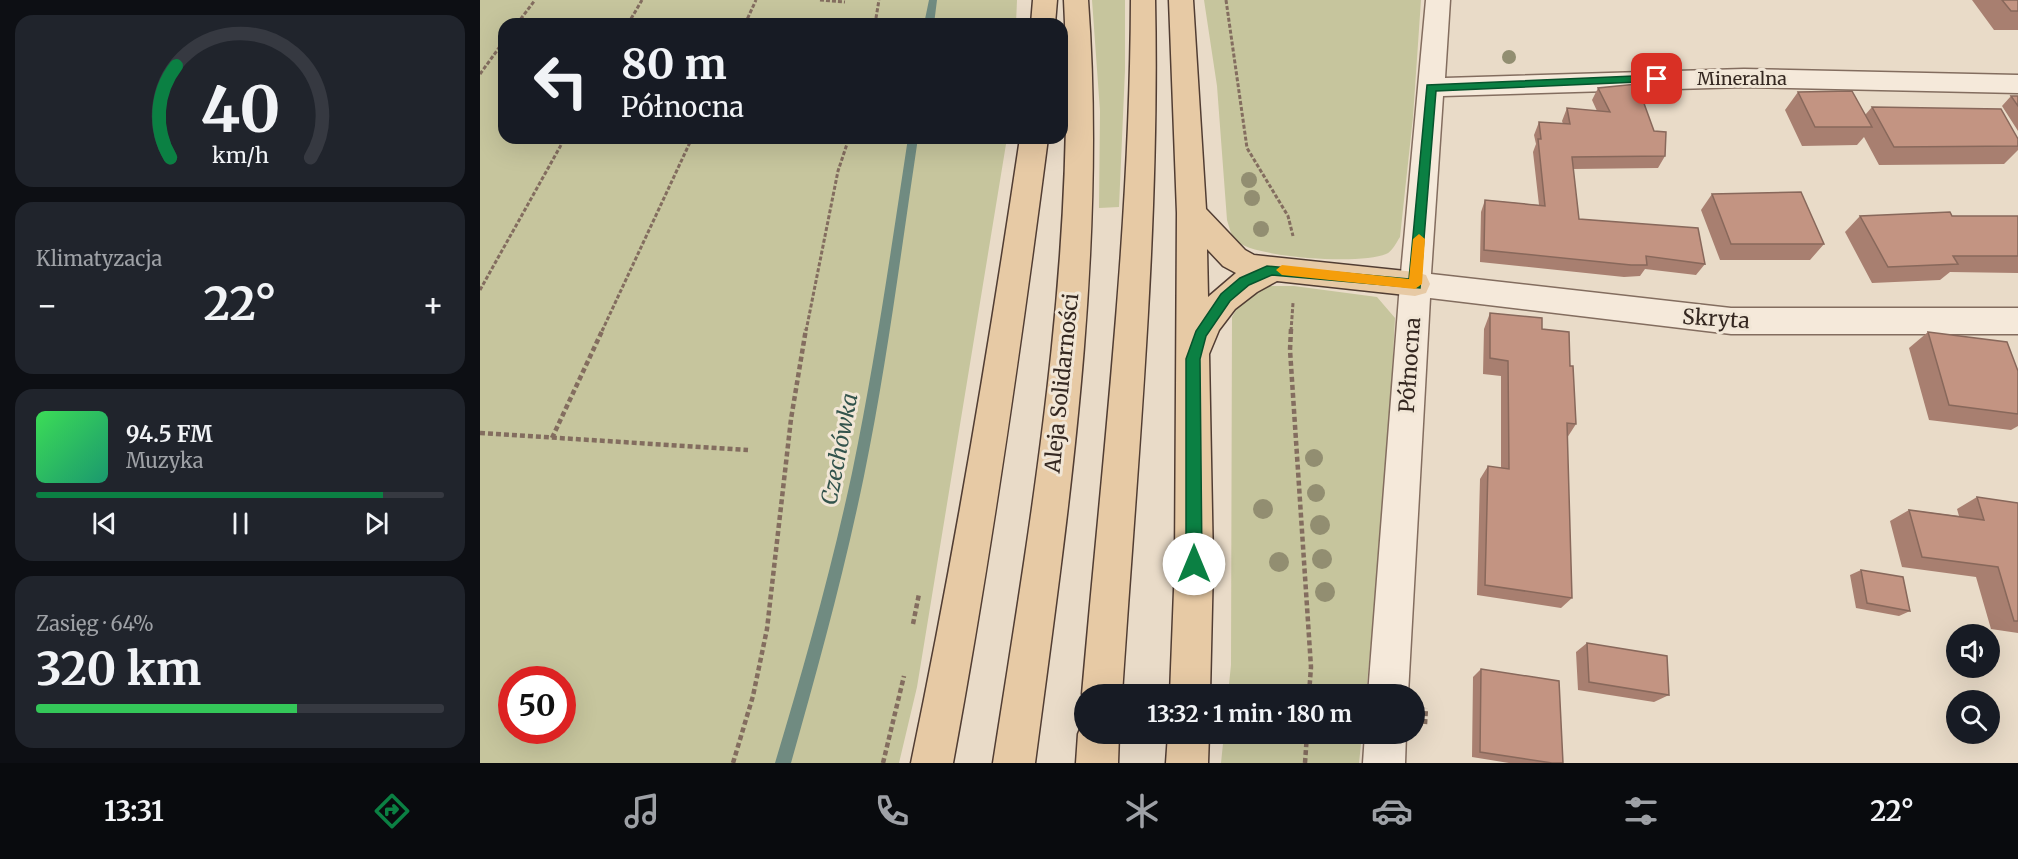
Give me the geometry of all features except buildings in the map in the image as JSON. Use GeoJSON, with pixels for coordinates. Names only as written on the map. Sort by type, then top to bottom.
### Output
{"type":"FeatureCollection","features":[{"type":"Feature","properties":{"kind":"main road"},"geometry":{"type":"LineString","coordinates":[[1044,18],[1045,0]]}},
{"type":"Feature","properties":{"kind":"main road","name":"Aleja Solidarności"},"geometry":{"type":"LineString","coordinates":[[1014,763],[1054,461],[1072,283],[1081,122],[1076,0]]}},
{"type":"Feature","properties":{"kind":"main road"},"geometry":{"type":"LineString","coordinates":[[1103,684],[1140,203],[1144,106],[1143,0]]}},
{"type":"Feature","properties":{"kind":"main road"},"geometry":{"type":"LineString","coordinates":[[1181,0],[1192,213],[1194,564],[1190,684]]}},
{"type":"Feature","properties":{"kind":"main road"},"geometry":{"type":"LineString","coordinates":[[932,763],[958,624],[1011,302],[1033,144]]}},
{"type":"Feature","properties":{"kind":"main road"},"geometry":{"type":"LineString","coordinates":[[1192,213],[1234,258],[1250,266],[1415,284]]}},
{"type":"Feature","properties":{"kind":"main road"},"geometry":{"type":"LineString","coordinates":[[1193,359],[1200,334],[1226,297],[1244,281],[1283,270]]}},
{"type":"Feature","properties":{"kind":"main road"},"geometry":{"type":"LineString","coordinates":[[1096,763],[1098,744]]}},
{"type":"Feature","properties":{"kind":"main road"},"geometry":{"type":"LineString","coordinates":[[1187,763],[1188,744]]}},
{"type":"Feature","properties":{"kind":"street","name":"Północna"},"geometry":{"type":"LineString","coordinates":[[1389,684],[1415,284],[1438,0]]}},
{"type":"Feature","properties":{"kind":"street","name":"Mineralna"},"geometry":{"type":"LineString","coordinates":[[1431,87],[1744,78],[2018,84]]}},
{"type":"Feature","properties":{"kind":"street","name":"Skryta"},"geometry":{"type":"LineString","coordinates":[[1415,284],[1731,321],[1810,323],[2018,321]]}},
{"type":"Feature","properties":{"kind":"street"},"geometry":{"type":"LineString","coordinates":[[1384,763],[1385,744]]}},
{"type":"Feature","properties":{"kind":"path"},"geometry":{"type":"LineString","coordinates":[[522,18],[535,0]]}},
{"type":"Feature","properties":{"kind":"path"},"geometry":{"type":"LineString","coordinates":[[632,18],[642,0]]}},
{"type":"Feature","properties":{"kind":"path"},"geometry":{"type":"LineString","coordinates":[[748,18],[756,0]]}},
{"type":"Feature","properties":{"kind":"path"},"geometry":{"type":"LineString","coordinates":[[820,0],[844,2]]}},
{"type":"Feature","properties":{"kind":"path"},"geometry":{"type":"LineString","coordinates":[[876,18],[879,0]]}},
{"type":"Feature","properties":{"kind":"path"},"geometry":{"type":"LineString","coordinates":[[1226,0],[1247,148],[1288,216],[1298,256],[1283,270],[1311,668],[1310,684]]}},
{"type":"Feature","properties":{"kind":"path"},"geometry":{"type":"LineString","coordinates":[[480,74],[498,49]]}},
{"type":"Feature","properties":{"kind":"path"},"geometry":{"type":"LineString","coordinates":[[480,290],[562,144]]}},
{"type":"Feature","properties":{"kind":"path"},"geometry":{"type":"LineString","coordinates":[[552,438],[689,144]]}},
{"type":"Feature","properties":{"kind":"path"},"geometry":{"type":"LineString","coordinates":[[733,763],[753,696],[767,629],[791,419],[817,267],[838,171],[847,144]]}},
{"type":"Feature","properties":{"kind":"path"},"geometry":{"type":"LineString","coordinates":[[480,434],[748,450]]}},
{"type":"Feature","properties":{"kind":"path"},"geometry":{"type":"LineString","coordinates":[[913,629],[921,582]]}},
{"type":"Feature","properties":{"kind":"path"},"geometry":{"type":"LineString","coordinates":[[883,763],[904,675]]}},
{"type":"Feature","properties":{"kind":"path"},"geometry":{"type":"LineString","coordinates":[[1305,763],[1306,744]]}},
{"type":"Feature","properties":{"kind":"green space"},"geometry":{"type":"Polygon","coordinates":[[[480,0],[1017,0],[1016,18],[498,18],[498,144],[1006,144],[917,687],[899,763],[480,763],[480,0]]]}},
{"type":"Feature","properties":{"kind":"green space"},"geometry":{"type":"Polygon","coordinates":[[[1092,0],[1125,0],[1125,70],[1119,207],[1099,208],[1100,111],[1092,0]]]}},
{"type":"Feature","properties":{"kind":"green space"},"geometry":{"type":"Polygon","coordinates":[[[1204,0],[1421,0],[1413,117],[1400,237],[1388,253],[1355,259],[1309,258],[1264,252],[1247,247],[1234,239],[1227,220],[1217,86],[1204,0]]]}},
{"type":"Feature","properties":{"kind":"green space"},"geometry":{"type":"Polygon","coordinates":[[[1261,286],[1294,286],[1377,297],[1395,318],[1386,489],[1367,684],[1229,684],[1231,665],[1232,317],[1242,300],[1261,286]]]}},
{"type":"Feature","properties":{"kind":"green space"},"geometry":{"type":"Polygon","coordinates":[[[1223,744],[1361,744],[1359,763],[1221,763],[1223,744]]]}},
{"type":"Feature","properties":{"kind":"waterway","name":"Czechówka"},"geometry":{"type":"LineString","coordinates":[[930,18],[933,0]]}},
{"type":"Feature","properties":{"kind":"waterway","name":"Czechówka"},"geometry":{"type":"LineString","coordinates":[[783,763],[824,619],[858,473],[881,348],[912,144]]}},
{"type":"Feature","properties":{"kind":"slow traffic"},"geometry":{"type":"LineString","coordinates":[[1282,270],[1415,284],[1419,239]]}},
{"type":"Feature","properties":{"kind":"route"},"geometry":{"type":"LineString","coordinates":[[1194,564],[1193,359],[1200,334],[1234,288],[1244,281],[1272,270],[1415,284],[1431,87],[1657,79]]}}]}
